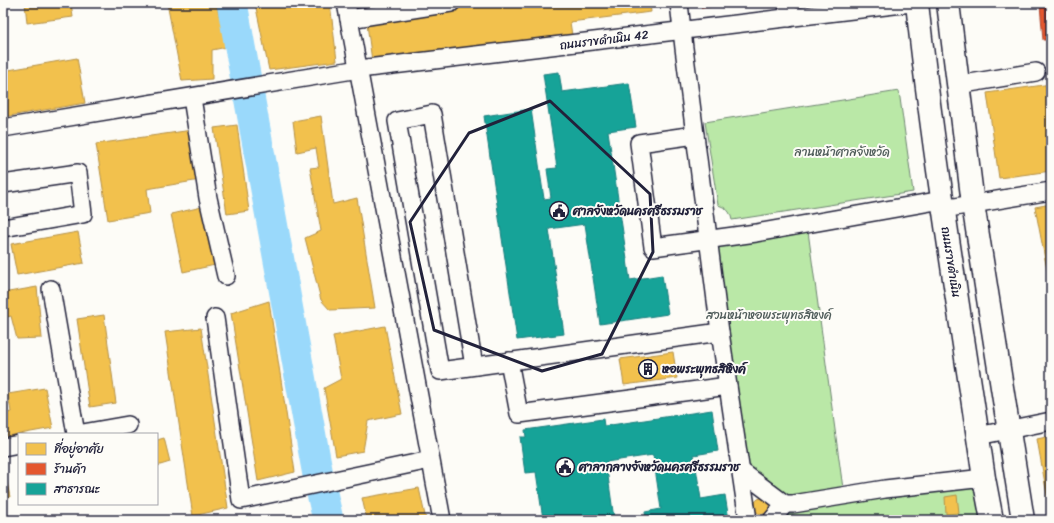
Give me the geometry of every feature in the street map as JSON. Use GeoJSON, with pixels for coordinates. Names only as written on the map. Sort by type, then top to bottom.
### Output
{"type":"FeatureCollection","features":[{"type":"Feature","properties":{"kind":"main road","name":"ถนนราขดำเนิน"},"geometry":{"type":"LineString","coordinates":[[917,3],[927,92],[943,204],[984,478],[992,520]]}},
{"type":"Feature","properties":{"kind":"main road"},"geometry":{"type":"LineString","coordinates":[[948,3],[973,204],[1023,520]]}},
{"type":"Feature","properties":{"kind":"street"},"geometry":{"type":"LineString","coordinates":[[442,520],[348,11],[451,3]]}},
{"type":"Feature","properties":{"kind":"street"},"geometry":{"type":"LineString","coordinates":[[679,3],[720,332],[748,520]]}},
{"type":"Feature","properties":{"kind":"street","name":"ถนนราขดำเนิน 42"},"geometry":{"type":"LineString","coordinates":[[3,128],[192,98],[359,69],[682,31],[788,10],[911,3]]}},
{"type":"Feature","properties":{"kind":"street"},"geometry":{"type":"LineString","coordinates":[[958,85],[1036,72]]}},
{"type":"Feature","properties":{"kind":"street"},"geometry":{"type":"LineString","coordinates":[[192,98],[208,198],[226,276]]}},
{"type":"Feature","properties":{"kind":"street"},"geometry":{"type":"LineString","coordinates":[[474,366],[432,114],[397,121],[440,371],[720,332]]}},
{"type":"Feature","properties":{"kind":"street"},"geometry":{"type":"LineString","coordinates":[[695,134],[639,143],[653,247],[756,233],[943,204],[973,204],[1051,191]]}},
{"type":"Feature","properties":{"kind":"street"},"geometry":{"type":"LineString","coordinates":[[3,184],[78,173],[83,214],[3,228]]}},
{"type":"Feature","properties":{"kind":"street"},"geometry":{"type":"LineString","coordinates":[[51,289],[76,433]]}},
{"type":"Feature","properties":{"kind":"street"},"geometry":{"type":"LineString","coordinates":[[215,318],[241,500],[430,460]]}},
{"type":"Feature","properties":{"kind":"street"},"geometry":{"type":"LineString","coordinates":[[509,361],[519,414],[728,386]]}},
{"type":"Feature","properties":{"kind":"street"},"geometry":{"type":"LineString","coordinates":[[978,436],[1051,420]]}},
{"type":"Feature","properties":{"kind":"street"},"geometry":{"type":"LineString","coordinates":[[82,433],[128,425]]}},
{"type":"Feature","properties":{"kind":"street"},"geometry":{"type":"LineString","coordinates":[[3,447],[18,444]]}},
{"type":"Feature","properties":{"kind":"street"},"geometry":{"type":"LineString","coordinates":[[740,471],[785,504],[885,489],[984,478]]}},
{"type":"Feature","properties":{"kind":"street"},"geometry":{"type":"LineString","coordinates":[[772,520],[785,504]]}},
{"type":"Feature","properties":{"kind":"highlighted area"},"geometry":{"type":"Polygon","coordinates":[[[550,101],[650,194],[653,252],[602,354],[542,371],[434,330],[410,222],[469,133],[550,101]]]}},
{"type":"Feature","properties":{"kind":"green space","name":"ลานหน้าศาลจังหวัด"},"geometry":{"type":"Polygon","coordinates":[[[899,91],[913,192],[732,220],[728,210],[718,205],[705,122],[899,91]]]}},
{"type":"Feature","properties":{"kind":"green space","name":"สวนหน้าหอพระพุทธสิหงค์"},"geometry":{"type":"Polygon","coordinates":[[[807,224],[844,496],[984,478],[994,520],[772,520],[785,504],[741,471],[708,240],[807,224]]]}},
{"type":"Feature","properties":{"kind":"building: ที่อยู่อาศัย"},"geometry":{"type":"Polygon","coordinates":[[[25,3],[71,3],[73,17],[27,23],[25,3]]]}},
{"type":"Feature","properties":{"kind":"building: ที่อยู่อาศัย"},"geometry":{"type":"Polygon","coordinates":[[[167,3],[216,3],[227,47],[212,50],[212,79],[182,81],[167,3]]]}},
{"type":"Feature","properties":{"kind":"building: ที่อยู่อาศัย"},"geometry":{"type":"Polygon","coordinates":[[[255,3],[330,3],[337,61],[269,70],[255,3]]]}},
{"type":"Feature","properties":{"kind":"building: ที่อยู่อาศัย"},"geometry":{"type":"Polygon","coordinates":[[[474,3],[650,3],[651,12],[570,22],[572,35],[372,61],[366,17],[474,3]]]}},
{"type":"Feature","properties":{"kind":"building: ที่อยู่อาศัย"},"geometry":{"type":"Polygon","coordinates":[[[77,58],[85,103],[3,117],[3,71],[77,58]]]}},
{"type":"Feature","properties":{"kind":"building: ที่อยู่อาศัย"},"geometry":{"type":"Polygon","coordinates":[[[1051,84],[1051,171],[999,178],[987,93],[1051,84]]]}},
{"type":"Feature","properties":{"kind":"building: ที่อยู่อาศัย"},"geometry":{"type":"Polygon","coordinates":[[[321,116],[333,204],[357,198],[375,308],[330,310],[321,300],[305,238],[321,231],[310,168],[319,167],[316,148],[297,152],[293,121],[321,116]]]}},
{"type":"Feature","properties":{"kind":"building: ที่อยู่อาศัย"},"geometry":{"type":"Polygon","coordinates":[[[237,125],[249,211],[227,214],[214,128],[237,125]]]}},
{"type":"Feature","properties":{"kind":"building: ที่อยู่อาศัย"},"geometry":{"type":"Polygon","coordinates":[[[192,130],[200,180],[147,189],[150,213],[108,220],[96,144],[192,130]]]}},
{"type":"Feature","properties":{"kind":"building: ที่อยู่อาศัย"},"geometry":{"type":"Polygon","coordinates":[[[1051,204],[1051,290],[1035,207],[1051,204]]]}},
{"type":"Feature","properties":{"kind":"building: ที่อยู่อาศัย"},"geometry":{"type":"Polygon","coordinates":[[[202,207],[215,265],[183,272],[171,214],[202,207]]]}},
{"type":"Feature","properties":{"kind":"building: ที่อยู่อาศัย"},"geometry":{"type":"Polygon","coordinates":[[[78,232],[84,263],[17,275],[11,244],[78,232]]]}},
{"type":"Feature","properties":{"kind":"building: ที่อยู่อาศัย"},"geometry":{"type":"Polygon","coordinates":[[[37,287],[42,338],[17,339],[11,316],[3,318],[3,293],[37,287]]]}},
{"type":"Feature","properties":{"kind":"building: ที่อยู่อาศัย"},"geometry":{"type":"Polygon","coordinates":[[[269,301],[295,472],[258,481],[231,313],[269,301]]]}},
{"type":"Feature","properties":{"kind":"building: ที่อยู่อาศัย"},"geometry":{"type":"Polygon","coordinates":[[[104,315],[116,403],[90,407],[77,319],[104,315]]]}},
{"type":"Feature","properties":{"kind":"building: ที่อยู่อาศัย"},"geometry":{"type":"Polygon","coordinates":[[[385,326],[402,414],[368,421],[363,451],[336,456],[324,388],[341,379],[333,336],[385,326]]]}},
{"type":"Feature","properties":{"kind":"building: ที่อยู่อาศัย"},"geometry":{"type":"Polygon","coordinates":[[[201,328],[228,508],[193,516],[165,332],[201,328]]]}},
{"type":"Feature","properties":{"kind":"building: ที่อยู่อาศัย","name":"หอพระพุทธสิหิงค์"},"geometry":{"type":"Polygon","coordinates":[[[673,352],[677,378],[624,385],[620,359],[673,352]]]}},
{"type":"Feature","properties":{"kind":"building: ที่อยู่อาศัย"},"geometry":{"type":"Polygon","coordinates":[[[45,388],[53,428],[18,433],[18,434],[3,437],[3,414],[11,412],[8,394],[45,388]]]}},
{"type":"Feature","properties":{"kind":"building: ที่อยู่อาศัย"},"geometry":{"type":"Polygon","coordinates":[[[1051,436],[1051,517],[1037,439],[1051,436]]]}},
{"type":"Feature","properties":{"kind":"building: ที่อยู่อาศัย"},"geometry":{"type":"Polygon","coordinates":[[[164,438],[170,462],[158,466],[158,440],[164,438]]]}},
{"type":"Feature","properties":{"kind":"building: ที่อยู่อาศัย"},"geometry":{"type":"Polygon","coordinates":[[[3,473],[5,473],[10,497],[3,499],[3,473]]]}},
{"type":"Feature","properties":{"kind":"building: ที่อยู่อาศัย"},"geometry":{"type":"Polygon","coordinates":[[[419,488],[426,520],[367,520],[362,498],[419,488]]]}},
{"type":"Feature","properties":{"kind":"building: ที่อยู่อาศัย"},"geometry":{"type":"Polygon","coordinates":[[[957,495],[959,513],[946,514],[945,497],[957,495]]]}},
{"type":"Feature","properties":{"kind":"building: ที่อยู่อาศัย"},"geometry":{"type":"Polygon","coordinates":[[[759,498],[765,498],[770,503],[768,512],[765,514],[759,514],[754,509],[754,503],[759,498]]]}},
{"type":"Feature","properties":{"kind":"building: ร้านค้า"},"geometry":{"type":"Polygon","coordinates":[[[701,3],[734,3],[702,8],[701,3]]]}},
{"type":"Feature","properties":{"kind":"building: ร้านค้า"},"geometry":{"type":"Polygon","coordinates":[[[1051,4],[1051,40],[1043,40],[1040,5],[1051,4]]]}},
{"type":"Feature","properties":{"kind":"building: สาธารณะ","name":"ศาลจังหวัดนครศรีธรรมราช"},"geometry":{"type":"Polygon","coordinates":[[[559,72],[562,92],[629,83],[636,127],[608,131],[630,280],[662,275],[668,314],[600,324],[585,224],[549,229],[564,334],[517,340],[484,116],[531,109],[544,199],[551,198],[547,169],[557,168],[543,74],[559,72]]]}},
{"type":"Feature","properties":{"kind":"building: สาธารณะ","name":"ศาลากลางจังหวัดนครศรีธรรมราช"},"geometry":{"type":"Polygon","coordinates":[[[712,410],[718,451],[694,455],[701,499],[725,495],[729,520],[646,520],[645,512],[661,509],[653,455],[606,462],[614,519],[625,518],[625,520],[535,520],[543,519],[536,472],[525,473],[520,437],[526,437],[525,430],[603,419],[604,426],[712,410]]]}},
{"type":"Feature","properties":{"kind":"waterway"},"geometry":{"type":"LineString","coordinates":[[232,3],[318,475],[328,520]]}},
{"type":"Feature","properties":{"kind":"place","name":"ศาลจังหวัดนครศรีธรรมราช"},"geometry":{"type":"Point","coordinates":[559,211]}},
{"type":"Feature","properties":{"kind":"place","name":"หอพระพุทธสิหิงค์"},"geometry":{"type":"Point","coordinates":[648,369]}},
{"type":"Feature","properties":{"kind":"place","name":"ศาลากลางจังหวัดนครศรีธรรมราช"},"geometry":{"type":"Point","coordinates":[565,467]}}]}
